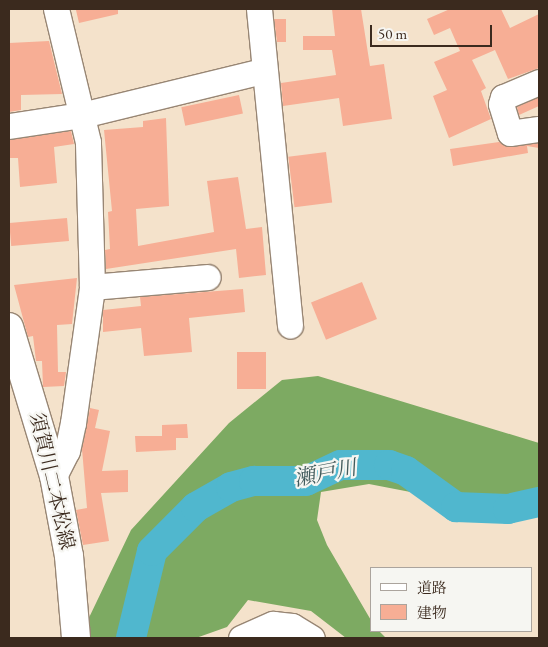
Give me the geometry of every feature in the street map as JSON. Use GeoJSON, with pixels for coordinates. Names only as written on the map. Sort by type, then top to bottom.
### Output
{"type":"FeatureCollection","features":[{"type":"Feature","properties":{"kind":"main road","name":"須賀川二本松線"},"geometry":{"type":"LineString","coordinates":[[9,327],[54,476],[69,556],[76,634]]}},
{"type":"Feature","properties":{"kind":"street"},"geometry":{"type":"LineString","coordinates":[[54,476],[67,451],[74,423],[92,287],[91,187],[82,114],[56,9]]}},
{"type":"Feature","properties":{"kind":"street"},"geometry":{"type":"LineString","coordinates":[[259,9],[262,71],[290,325]]}},
{"type":"Feature","properties":{"kind":"street"},"geometry":{"type":"LineString","coordinates":[[9,126],[82,114],[262,71]]}},
{"type":"Feature","properties":{"kind":"street"},"geometry":{"type":"LineString","coordinates":[[539,82],[503,97],[501,104],[510,133],[539,129]]}},
{"type":"Feature","properties":{"kind":"street"},"geometry":{"type":"LineString","coordinates":[[92,287],[208,277]]}},
{"type":"Feature","properties":{"kind":"street"},"geometry":{"type":"LineString","coordinates":[[241,638],[266,624],[280,624],[312,638]]}},
{"type":"Feature","properties":{"kind":"green space"},"geometry":{"type":"Polygon","coordinates":[[[318,376],[539,443],[539,499],[457,501],[369,484],[321,492],[317,520],[327,545],[370,619],[370,632],[380,632],[386,638],[346,638],[311,611],[248,600],[227,627],[196,638],[90,638],[85,626],[131,530],[229,423],[282,380],[318,376]]]}},
{"type":"Feature","properties":{"kind":"building"},"geometry":{"type":"Polygon","coordinates":[[[118,9],[118,14],[79,23],[76,10],[118,9]]]}},
{"type":"Feature","properties":{"kind":"building"},"geometry":{"type":"Polygon","coordinates":[[[332,9],[361,9],[370,66],[384,64],[392,119],[343,126],[339,98],[283,106],[281,83],[336,75],[332,50],[303,50],[303,36],[335,36],[332,9]]]}},
{"type":"Feature","properties":{"kind":"building"},"geometry":{"type":"Polygon","coordinates":[[[450,9],[501,9],[510,28],[539,14],[539,68],[508,79],[495,50],[472,60],[486,88],[481,91],[491,119],[449,138],[433,96],[447,90],[434,62],[460,51],[450,28],[434,35],[427,19],[450,9]]]}},
{"type":"Feature","properties":{"kind":"building"},"geometry":{"type":"Polygon","coordinates":[[[274,19],[286,19],[286,42],[277,42],[274,19]]]}},
{"type":"Feature","properties":{"kind":"building"},"geometry":{"type":"Polygon","coordinates":[[[49,41],[62,94],[21,95],[21,110],[9,112],[9,43],[49,41]]]}},
{"type":"Feature","properties":{"kind":"building"},"geometry":{"type":"Polygon","coordinates":[[[239,95],[243,114],[185,126],[181,107],[239,95]]]}},
{"type":"Feature","properties":{"kind":"building"},"geometry":{"type":"Polygon","coordinates":[[[539,97],[539,106],[519,115],[517,107],[539,97]]]}},
{"type":"Feature","properties":{"kind":"building"},"geometry":{"type":"Polygon","coordinates":[[[166,118],[169,206],[136,209],[138,246],[214,232],[207,181],[238,177],[246,229],[262,227],[266,275],[239,278],[236,249],[106,269],[105,250],[110,249],[108,212],[112,211],[104,130],[143,127],[143,121],[166,118]]]}},
{"type":"Feature","properties":{"kind":"building"},"geometry":{"type":"Polygon","coordinates":[[[71,131],[74,144],[54,147],[57,183],[20,187],[18,158],[9,158],[9,140],[71,131]]]}},
{"type":"Feature","properties":{"kind":"building"},"geometry":{"type":"Polygon","coordinates":[[[499,142],[512,147],[539,143],[539,148],[527,146],[528,153],[453,166],[450,149],[499,142]]]}},
{"type":"Feature","properties":{"kind":"building"},"geometry":{"type":"Polygon","coordinates":[[[326,152],[332,203],[294,207],[288,157],[326,152]]]}},
{"type":"Feature","properties":{"kind":"building"},"geometry":{"type":"Polygon","coordinates":[[[67,218],[69,241],[11,246],[9,223],[67,218]]]}},
{"type":"Feature","properties":{"kind":"building"},"geometry":{"type":"Polygon","coordinates":[[[77,278],[72,324],[57,325],[58,372],[66,372],[64,386],[43,387],[42,361],[36,361],[33,336],[28,337],[14,285],[77,278]]]}},
{"type":"Feature","properties":{"kind":"building"},"geometry":{"type":"Polygon","coordinates":[[[362,282],[377,319],[326,340],[311,303],[362,282]]]}},
{"type":"Feature","properties":{"kind":"building"},"geometry":{"type":"Polygon","coordinates":[[[243,289],[245,312],[189,318],[192,352],[144,356],[141,328],[103,332],[103,310],[141,306],[140,297],[243,289]]]}},
{"type":"Feature","properties":{"kind":"building"},"geometry":{"type":"Polygon","coordinates":[[[237,352],[266,352],[266,389],[237,389],[237,352]]]}},
{"type":"Feature","properties":{"kind":"building"},"geometry":{"type":"Polygon","coordinates":[[[90,408],[99,410],[95,428],[110,431],[102,471],[128,470],[128,492],[101,493],[109,541],[83,545],[76,510],[87,508],[82,449],[90,408]]]}},
{"type":"Feature","properties":{"kind":"building"},"geometry":{"type":"Polygon","coordinates":[[[187,424],[188,438],[176,438],[176,450],[136,452],[135,436],[162,436],[162,425],[187,424]]]}},
{"type":"Feature","properties":{"kind":"waterway","name":"瀬戸川"},"geometry":{"type":"LineString","coordinates":[[131,638],[152,551],[196,507],[231,487],[254,481],[306,481],[341,465],[389,465],[406,471],[456,507],[508,509],[539,502]]}}]}
